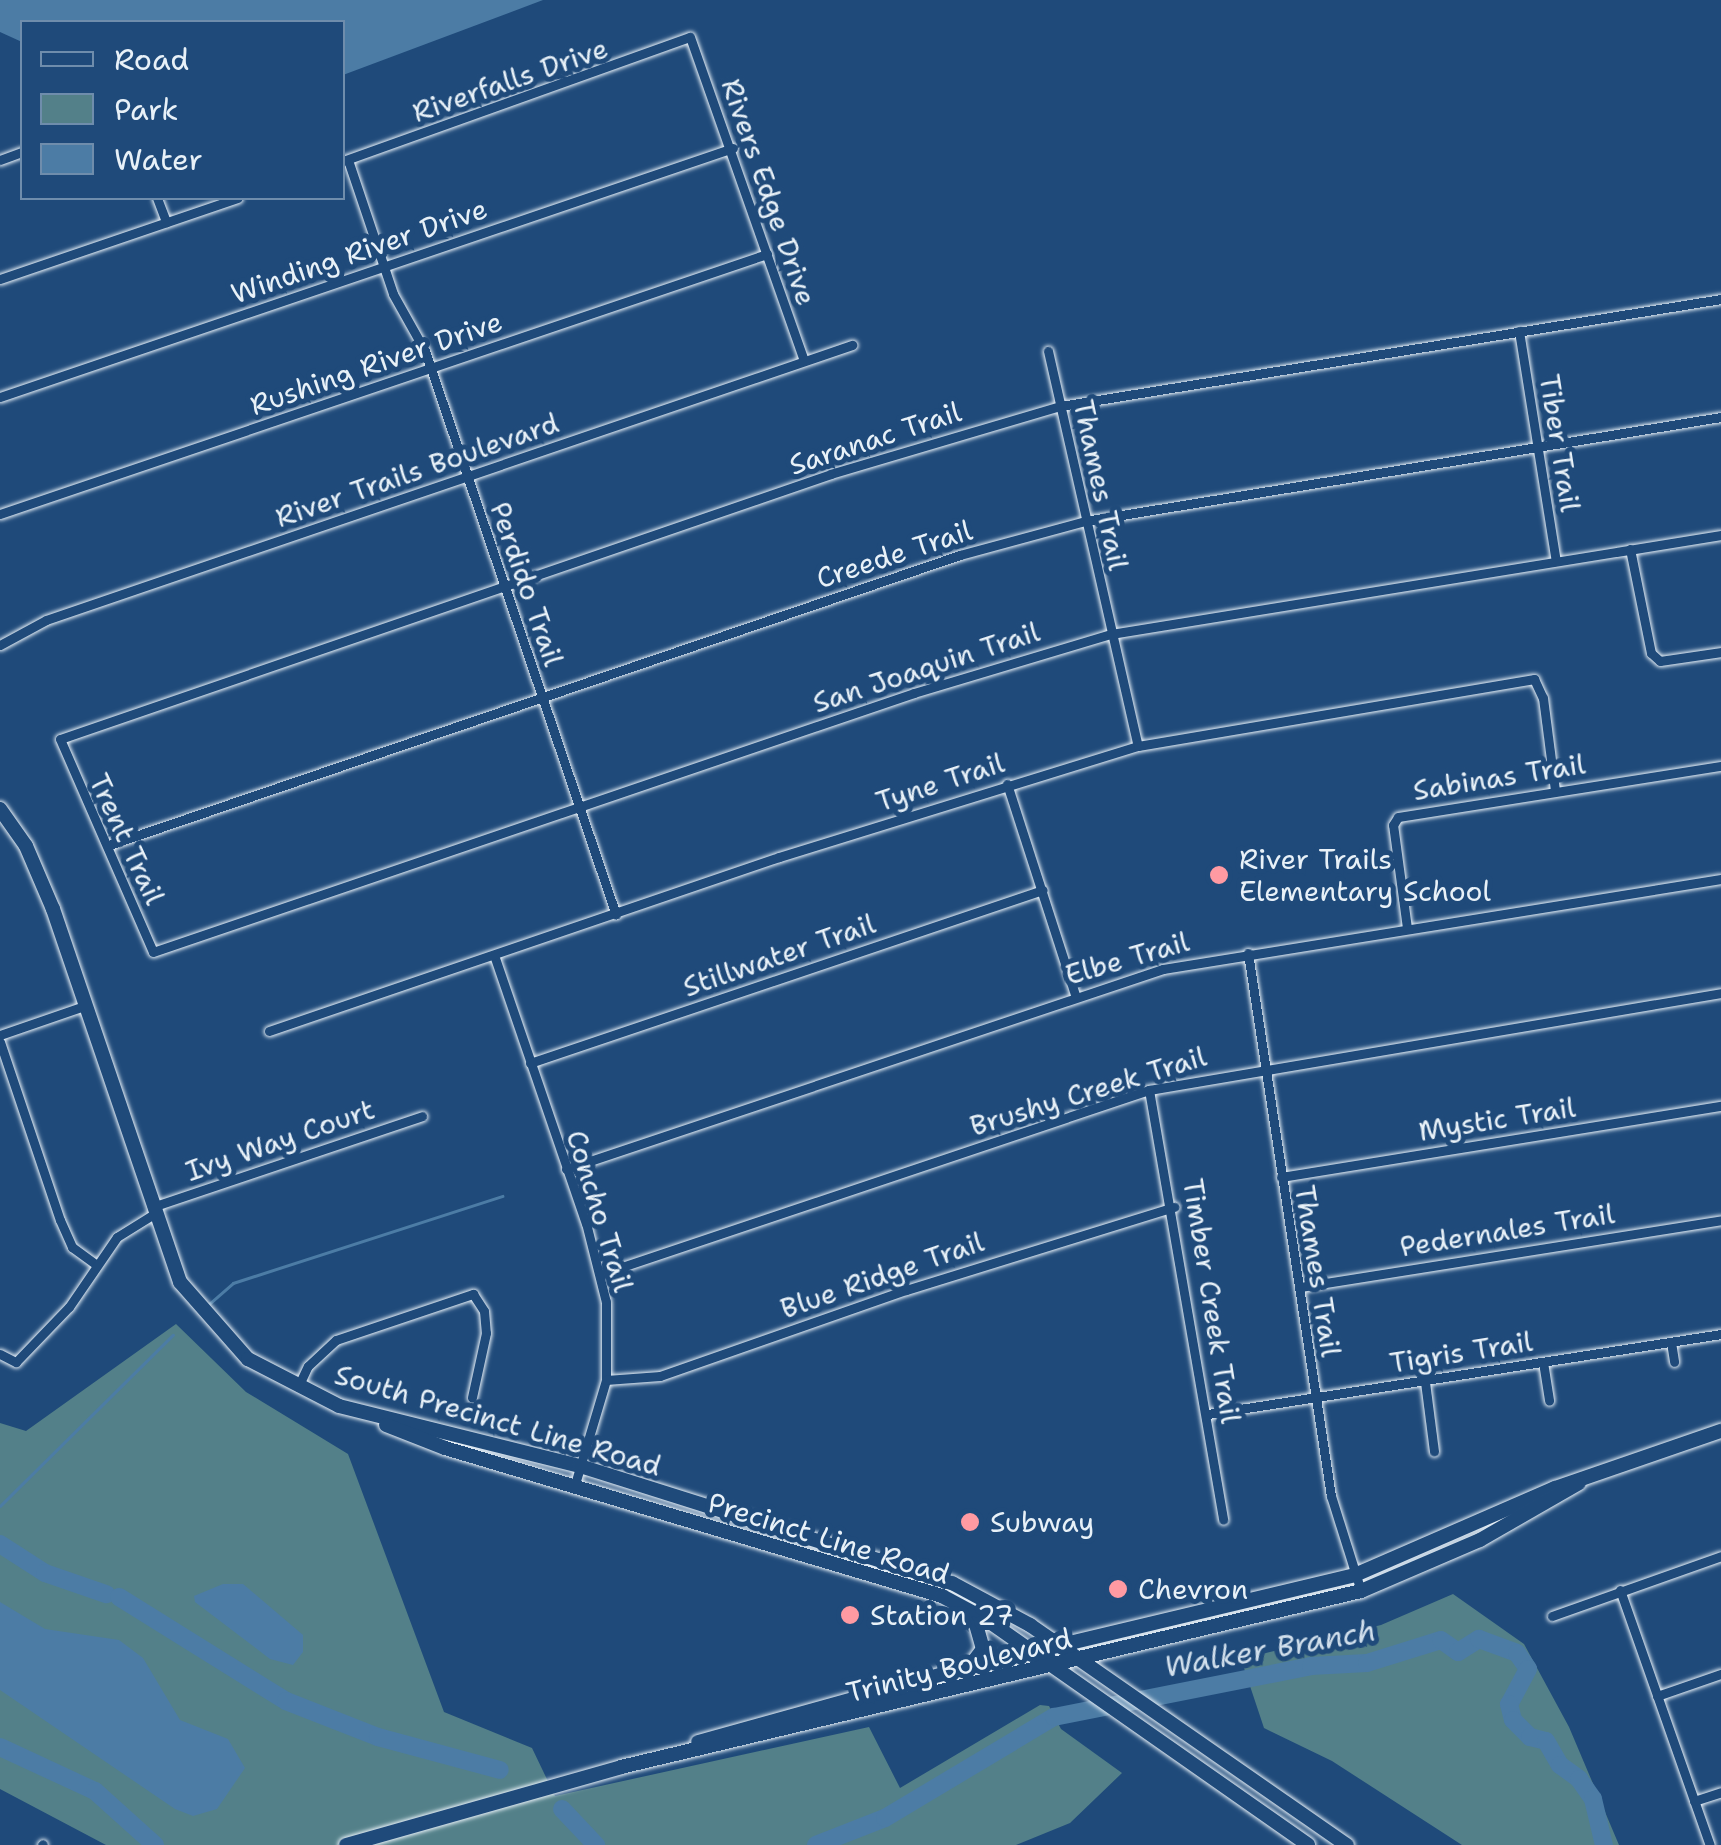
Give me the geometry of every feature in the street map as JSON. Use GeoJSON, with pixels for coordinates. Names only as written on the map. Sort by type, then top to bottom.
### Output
{"type":"FeatureCollection","features":[{"type":"Feature","properties":{"kind":"main road","name":"South Precinct Line Road"},"geometry":{"type":"LineString","coordinates":[[0,809],[35,866],[153,1210],[191,1301],[248,1359],[339,1406],[580,1466],[849,1548],[983,1598],[1078,1662]]}},
{"type":"Feature","properties":{"kind":"main road","name":"Precinct Line Road"},"geometry":{"type":"LineString","coordinates":[[339,1406],[444,1448],[916,1586],[973,1612],[1308,1845]]}},
{"type":"Feature","properties":{"kind":"main road","name":"Trinity Boulevard"},"geometry":{"type":"LineString","coordinates":[[346,1845],[969,1667],[1355,1574],[1579,1483],[1721,1431]]}},
{"type":"Feature","properties":{"kind":"main road","name":"Trinity Boulevard"},"geometry":{"type":"LineString","coordinates":[[621,1767],[1078,1662],[1362,1591],[1480,1540],[1579,1483]]}},
{"type":"Feature","properties":{"kind":"main road"},"geometry":{"type":"LineString","coordinates":[[680,1518],[698,1516],[807,1547],[816,1538]]}},
{"type":"Feature","properties":{"kind":"main road"},"geometry":{"type":"LineString","coordinates":[[840,1566],[849,1548]]}},
{"type":"Feature","properties":{"kind":"main road"},"geometry":{"type":"LineString","coordinates":[[969,1667],[983,1649],[973,1612]]}},
{"type":"Feature","properties":{"kind":"main road"},"geometry":{"type":"LineString","coordinates":[[1078,1662],[1347,1845]]}},
{"type":"Feature","properties":{"kind":"street","name":"Rivers Edge Drive"},"geometry":{"type":"LineString","coordinates":[[690,38],[733,148],[804,361]]}},
{"type":"Feature","properties":{"kind":"street","name":"Riverfalls Drive"},"geometry":{"type":"LineString","coordinates":[[345,160],[690,38]]}},
{"type":"Feature","properties":{"kind":"street","name":"Winding River Drive"},"geometry":{"type":"LineString","coordinates":[[0,398],[733,148]]}},
{"type":"Feature","properties":{"kind":"street","name":"Perdido Trail"},"geometry":{"type":"LineString","coordinates":[[345,160],[383,267],[430,368],[616,915]]}},
{"type":"Feature","properties":{"kind":"street"},"geometry":{"type":"LineString","coordinates":[[158,200],[166,222]]}},
{"type":"Feature","properties":{"kind":"street"},"geometry":{"type":"LineString","coordinates":[[0,279],[232,200]]}},
{"type":"Feature","properties":{"kind":"street","name":"Rushing River Drive"},"geometry":{"type":"LineString","coordinates":[[0,514],[767,254]]}},
{"type":"Feature","properties":{"kind":"street","name":"Saranac Trail"},"geometry":{"type":"LineString","coordinates":[[72,734],[948,436],[1060,406],[1721,300]]}},
{"type":"Feature","properties":{"kind":"street","name":"Tiber Trail"},"geometry":{"type":"LineString","coordinates":[[1519,331],[1556,561]]}},
{"type":"Feature","properties":{"kind":"street","name":"River Trails Boulevard"},"geometry":{"type":"LineString","coordinates":[[0,645],[46,620],[852,345]]}},
{"type":"Feature","properties":{"kind":"street","name":"Thames Trail"},"geometry":{"type":"LineString","coordinates":[[1048,351],[1138,746]]}},
{"type":"Feature","properties":{"kind":"street","name":"Creede Trail"},"geometry":{"type":"LineString","coordinates":[[109,845],[960,554],[1084,521],[1721,417]]}},
{"type":"Feature","properties":{"kind":"street","name":"San Joaquin Trail"},"geometry":{"type":"LineString","coordinates":[[172,946],[930,688],[1111,634],[1721,534]]}},
{"type":"Feature","properties":{"kind":"street"},"geometry":{"type":"LineString","coordinates":[[1630,549],[1651,653],[1660,661],[1721,652]]}},
{"type":"Feature","properties":{"kind":"street","name":"Tyne Trail"},"geometry":{"type":"LineString","coordinates":[[269,1031],[1008,784],[1138,746],[1534,679],[1542,698],[1554,790]]}},
{"type":"Feature","properties":{"kind":"street","name":"Trent Trail"},"geometry":{"type":"LineString","coordinates":[[72,734],[60,739],[67,763],[109,845],[153,952],[172,946]]}},
{"type":"Feature","properties":{"kind":"street","name":"Sabinas Trail"},"geometry":{"type":"LineString","coordinates":[[1407,928],[1393,825],[1398,816],[1721,766]]}},
{"type":"Feature","properties":{"kind":"street"},"geometry":{"type":"LineString","coordinates":[[1008,784],[1075,994]]}},
{"type":"Feature","properties":{"kind":"street","name":"Elbe Trail"},"geometry":{"type":"LineString","coordinates":[[566,1169],[1075,994],[1248,953],[1721,879]]}},
{"type":"Feature","properties":{"kind":"street","name":"Stillwater Trail"},"geometry":{"type":"LineString","coordinates":[[530,1063],[1043,890]]}},
{"type":"Feature","properties":{"kind":"street","name":"Thames Trail"},"geometry":{"type":"LineString","coordinates":[[1248,953],[1262,1066],[1331,1496],[1362,1591]]}},
{"type":"Feature","properties":{"kind":"street","name":"Concho Trail"},"geometry":{"type":"LineString","coordinates":[[494,955],[601,1274],[606,1380],[575,1484]]}},
{"type":"Feature","properties":{"kind":"street","name":"Brushy Creek Trail"},"geometry":{"type":"LineString","coordinates":[[601,1274],[1150,1090],[1262,1066],[1721,993]]}},
{"type":"Feature","properties":{"kind":"street"},"geometry":{"type":"LineString","coordinates":[[84,1006],[0,1039],[60,1220],[72,1247],[96,1264]]}},
{"type":"Feature","properties":{"kind":"street","name":"Timber Creek Trail"},"geometry":{"type":"LineString","coordinates":[[1150,1090],[1174,1208],[1224,1520]]}},
{"type":"Feature","properties":{"kind":"street","name":"Mystic Trail"},"geometry":{"type":"LineString","coordinates":[[1281,1178],[1721,1106]]}},
{"type":"Feature","properties":{"kind":"street","name":"Ivy Way Court"},"geometry":{"type":"LineString","coordinates":[[0,1354],[16,1362],[69,1307],[117,1237],[153,1210],[422,1116]]}},
{"type":"Feature","properties":{"kind":"street","name":"Blue Ridge Trail"},"geometry":{"type":"LineString","coordinates":[[606,1380],[660,1376],[924,1284],[1174,1208]]}},
{"type":"Feature","properties":{"kind":"street","name":"Pedernales Trail"},"geometry":{"type":"LineString","coordinates":[[1300,1287],[1721,1220]]}},
{"type":"Feature","properties":{"kind":"street"},"geometry":{"type":"LineString","coordinates":[[298,1387],[308,1366],[336,1340],[467,1294],[478,1298],[486,1334],[472,1397]]}},
{"type":"Feature","properties":{"kind":"street","name":"Tigris Trail"},"geometry":{"type":"LineString","coordinates":[[1208,1414],[1721,1334]]}},
{"type":"Feature","properties":{"kind":"street"},"geometry":{"type":"LineString","coordinates":[[1671,1342],[1674,1362]]}},
{"type":"Feature","properties":{"kind":"street"},"geometry":{"type":"LineString","coordinates":[[1543,1362],[1549,1401]]}},
{"type":"Feature","properties":{"kind":"street"},"geometry":{"type":"LineString","coordinates":[[1425,1382],[1434,1450]]}},
{"type":"Feature","properties":{"kind":"street"},"geometry":{"type":"LineString","coordinates":[[1552,1616],[1721,1556]]}},
{"type":"Feature","properties":{"kind":"street"},"geometry":{"type":"LineString","coordinates":[[1620,1590],[1710,1845]]}},
{"type":"Feature","properties":{"kind":"street"},"geometry":{"type":"LineString","coordinates":[[1657,1696],[1721,1674]]}},
{"type":"Feature","properties":{"kind":"street"},"geometry":{"type":"LineString","coordinates":[[1694,1802],[1721,1792]]}},
{"type":"Feature","properties":{"kind":"green space"},"geometry":{"type":"Polygon","coordinates":[[[176,1324],[246,1392],[348,1454],[444,1712],[532,1748],[555,1796],[869,1727],[900,1788],[1040,1705],[1049,1706],[1061,1729],[1122,1773],[1070,1823],[1016,1845],[106,1845],[0,1789],[0,1423],[26,1431],[176,1324]]]}},
{"type":"Feature","properties":{"kind":"green space"},"geometry":{"type":"Polygon","coordinates":[[[1453,1594],[1524,1644],[1569,1727],[1619,1845],[1462,1845],[1332,1761],[1264,1728],[1241,1659],[1381,1625],[1453,1594]]]}},
{"type":"Feature","properties":{"kind":"water"},"geometry":{"type":"Polygon","coordinates":[[[0,0],[543,0],[345,74],[345,20],[20,20],[20,41],[0,32],[0,0]]]}},
{"type":"Feature","properties":{"kind":"water"},"geometry":{"type":"Polygon","coordinates":[[[223,1584],[243,1584],[303,1635],[303,1652],[293,1665],[270,1659],[195,1602],[194,1596],[223,1584]]]}},
{"type":"Feature","properties":{"kind":"water"},"geometry":{"type":"Polygon","coordinates":[[[0,1602],[45,1629],[119,1640],[143,1658],[180,1720],[228,1739],[245,1768],[217,1809],[193,1816],[175,1809],[0,1690],[0,1602]]]}},
{"type":"Feature","properties":{"kind":"waterway"},"geometry":{"type":"LineString","coordinates":[[208,1305],[233,1283],[502,1196]]}},
{"type":"Feature","properties":{"kind":"waterway"},"geometry":{"type":"LineString","coordinates":[[0,1506],[173,1335]]}},
{"type":"Feature","properties":{"kind":"waterway","name":"Walker Branch"},"geometry":{"type":"LineString","coordinates":[[0,1544],[45,1573],[106,1594]]}},
{"type":"Feature","properties":{"kind":"waterway","name":"Walker Branch"},"geometry":{"type":"LineString","coordinates":[[119,1597],[286,1701],[378,1737],[500,1770]]}},
{"type":"Feature","properties":{"kind":"waterway","name":"Walker Branch"},"geometry":{"type":"LineString","coordinates":[[816,1845],[885,1818],[1054,1717],[1311,1666],[1367,1663],[1441,1640],[1458,1652],[1479,1639],[1517,1653],[1528,1669],[1509,1704],[1513,1720],[1530,1737],[1546,1741],[1560,1765],[1579,1779],[1593,1799],[1604,1845]]}},
{"type":"Feature","properties":{"kind":"waterway"},"geometry":{"type":"LineString","coordinates":[[0,1747],[95,1791],[155,1845]]}},
{"type":"Feature","properties":{"kind":"waterway","name":"Walker Branch"},"geometry":{"type":"LineString","coordinates":[[562,1809],[596,1845]]}},
{"type":"Feature","properties":{"kind":"place","name":"River Trails Elementary School"},"geometry":{"type":"Point","coordinates":[1219,875]}},
{"type":"Feature","properties":{"kind":"place","name":"Subway"},"geometry":{"type":"Point","coordinates":[970,1522]}},
{"type":"Feature","properties":{"kind":"place","name":"Chevron"},"geometry":{"type":"Point","coordinates":[1118,1589]}},
{"type":"Feature","properties":{"kind":"place","name":"Station 27"},"geometry":{"type":"Point","coordinates":[850,1615]}}]}
